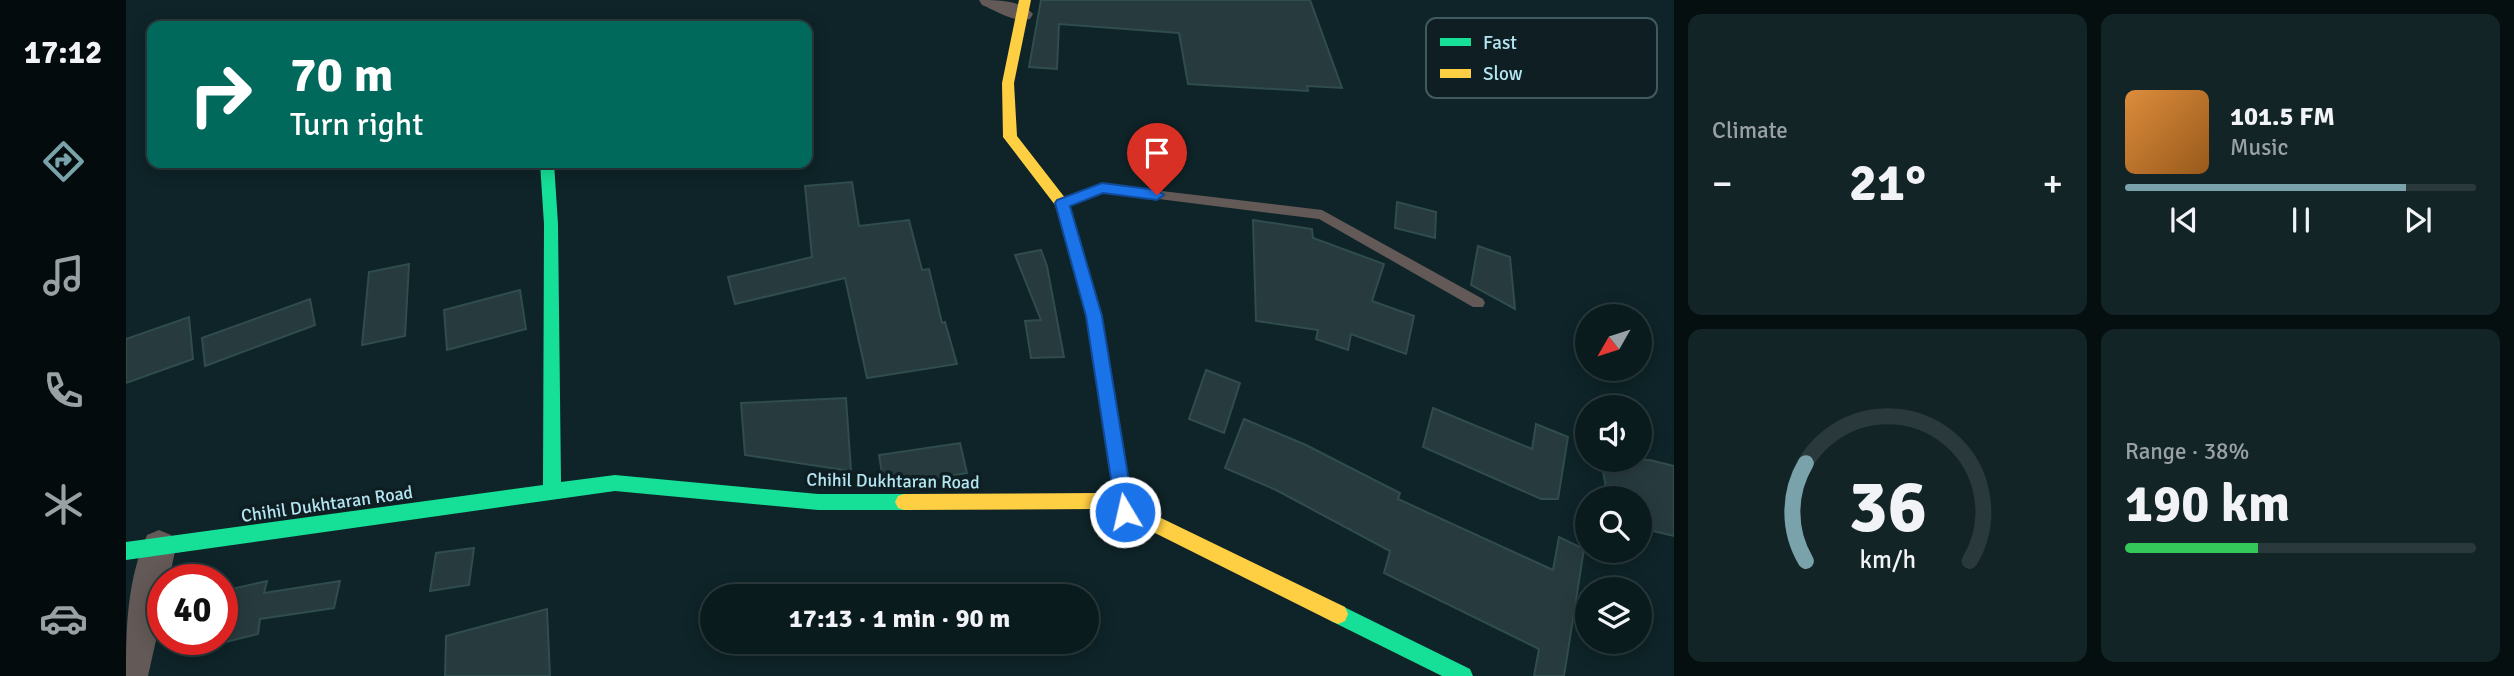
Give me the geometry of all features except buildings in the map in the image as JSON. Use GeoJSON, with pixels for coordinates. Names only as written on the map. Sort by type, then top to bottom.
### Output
{"type":"FeatureCollection","features":[{"type":"Feature","properties":{"kind":"street"},"geometry":{"type":"LineString","coordinates":[[990,0],[1023,7],[1008,83],[1010,137],[1062,203],[1094,316],[1125,512]]}},
{"type":"Feature","properties":{"kind":"street"},"geometry":{"type":"LineString","coordinates":[[547,168],[551,224],[552,492]]}},
{"type":"Feature","properties":{"kind":"street","name":"Chihil Dukhtaran Road"},"geometry":{"type":"LineString","coordinates":[[143,549],[615,483],[818,502],[1100,501],[1462,676]]}},
{"type":"Feature","properties":{"kind":"street"},"geometry":{"type":"LineString","coordinates":[[129,676],[143,549]]}},
{"type":"Feature","properties":{"kind":"lane"},"geometry":{"type":"LineString","coordinates":[[1062,203],[1102,188],[1322,215],[1478,303]]}},
{"type":"Feature","properties":{"kind":"traffic: fast"},"geometry":{"type":"LineString","coordinates":[[547,168],[551,224],[552,492]]}},
{"type":"Feature","properties":{"kind":"traffic: fast"},"geometry":{"type":"LineString","coordinates":[[1084,280],[1094,316],[1125,512]]}},
{"type":"Feature","properties":{"kind":"traffic: fast"},"geometry":{"type":"LineString","coordinates":[[126,551],[615,483],[818,502],[904,502]]}},
{"type":"Feature","properties":{"kind":"traffic: fast"},"geometry":{"type":"LineString","coordinates":[[1338,614],[1463,676]]}},
{"type":"Feature","properties":{"kind":"traffic: slow"},"geometry":{"type":"LineString","coordinates":[[1025,0],[1008,83],[1010,137],[1062,203],[1084,280]]}},
{"type":"Feature","properties":{"kind":"traffic: slow"},"geometry":{"type":"LineString","coordinates":[[904,502],[1100,501],[1153,523],[1338,614]]}},
{"type":"Feature","properties":{"kind":"route"},"geometry":{"type":"LineString","coordinates":[[1125,512],[1094,316],[1062,203],[1102,188],[1157,195]]}}]}
